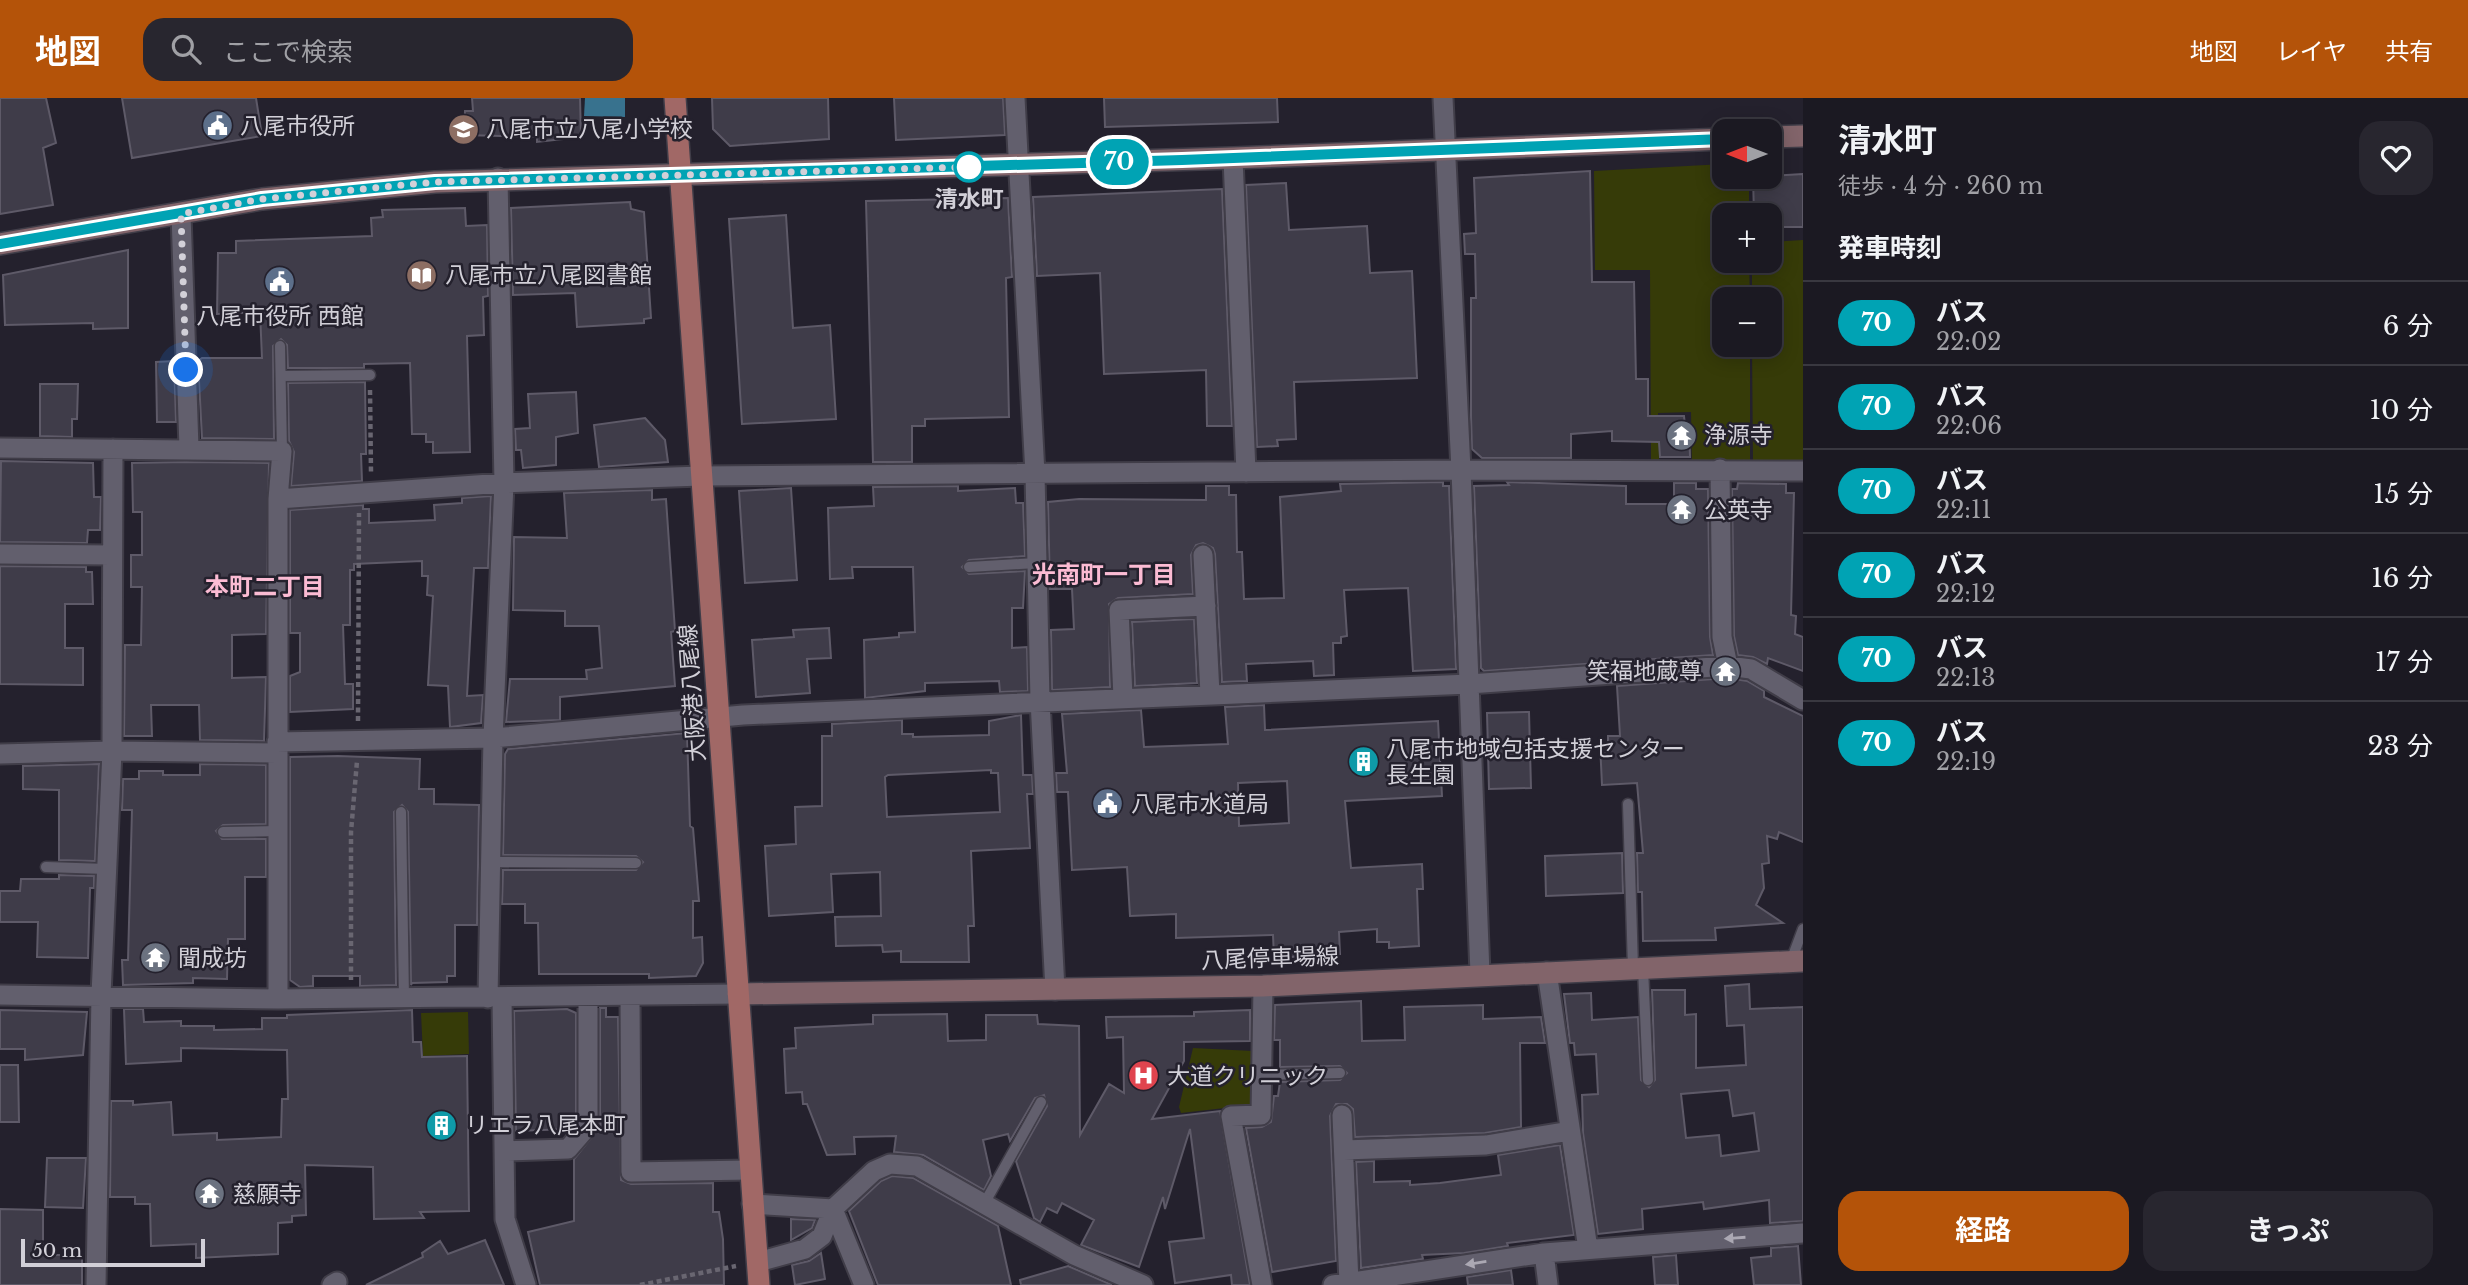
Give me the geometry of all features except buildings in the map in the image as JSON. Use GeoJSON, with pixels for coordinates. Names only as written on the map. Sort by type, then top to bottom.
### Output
{"type":"FeatureCollection","features":[{"type":"Feature","properties":{"kind":"main road","name":"大阪港八尾線"},"geometry":{"type":"LineString","coordinates":[[675,98],[721,717],[749,1170],[759,1285]]}},
{"type":"Feature","properties":{"kind":"street"},"geometry":{"type":"LineString","coordinates":[[1015,98],[1035,474],[1040,700],[1055,990]]}},
{"type":"Feature","properties":{"kind":"street"},"geometry":{"type":"LineString","coordinates":[[1443,98],[1461,470],[1480,974]]}},
{"type":"Feature","properties":{"kind":"street"},"geometry":{"type":"LineString","coordinates":[[1782,137],[1803,136]]}},
{"type":"Feature","properties":{"kind":"street"},"geometry":{"type":"LineString","coordinates":[[0,244],[262,199],[498,178],[1018,165],[1712,140]]}},
{"type":"Feature","properties":{"kind":"street"},"geometry":{"type":"LineString","coordinates":[[1233,158],[1246,472]]}},
{"type":"Feature","properties":{"kind":"street"},"geometry":{"type":"LineString","coordinates":[[498,178],[504,483],[493,738],[495,998],[505,1219],[526,1285]]}},
{"type":"Feature","properties":{"kind":"street"},"geometry":{"type":"LineString","coordinates":[[181,214],[189,448]]}},
{"type":"Feature","properties":{"kind":"street"},"geometry":{"type":"LineString","coordinates":[[0,449],[189,448],[282,451],[278,499],[278,999]]}},
{"type":"Feature","properties":{"kind":"street"},"geometry":{"type":"LineString","coordinates":[[96,1285],[101,995],[112,751],[113,449]]}},
{"type":"Feature","properties":{"kind":"street"},"geometry":{"type":"LineString","coordinates":[[1720,469],[1723,637],[1728,666]]}},
{"type":"Feature","properties":{"kind":"street"},"geometry":{"type":"LineString","coordinates":[[278,499],[504,483],[701,476],[1461,470],[1803,471]]}},
{"type":"Feature","properties":{"kind":"street"},"geometry":{"type":"LineString","coordinates":[[0,554],[111,555]]}},
{"type":"Feature","properties":{"kind":"street"},"geometry":{"type":"LineString","coordinates":[[1203,555],[1210,694]]}},
{"type":"Feature","properties":{"kind":"street"},"geometry":{"type":"LineString","coordinates":[[1123,697],[1119,610],[1206,606]]}},
{"type":"Feature","properties":{"kind":"street"},"geometry":{"type":"LineString","coordinates":[[0,754],[493,738],[721,717],[1040,700],[1469,684],[1728,666],[1751,669],[1803,700]]}},
{"type":"Feature","properties":{"kind":"street","name":"八尾停車場線"},"geometry":{"type":"LineString","coordinates":[[738,994],[1263,986],[1797,961]]}},
{"type":"Feature","properties":{"kind":"street"},"geometry":{"type":"LineString","coordinates":[[1547,972],[1588,1249]]}},
{"type":"Feature","properties":{"kind":"street"},"geometry":{"type":"LineString","coordinates":[[1262,1285],[1231,1116],[1261,1115],[1263,986]]}},
{"type":"Feature","properties":{"kind":"street"},"geometry":{"type":"LineString","coordinates":[[0,995],[278,999],[738,994]]}},
{"type":"Feature","properties":{"kind":"street"},"geometry":{"type":"LineString","coordinates":[[504,1151],[568,1149],[588,1126],[588,996]]}},
{"type":"Feature","properties":{"kind":"street"},"geometry":{"type":"LineString","coordinates":[[630,996],[631,1172],[749,1170]]}},
{"type":"Feature","properties":{"kind":"street"},"geometry":{"type":"LineString","coordinates":[[1342,1115],[1344,1150],[1341,1284],[1544,1252],[1803,1233]]}},
{"type":"Feature","properties":{"kind":"street"},"geometry":{"type":"LineString","coordinates":[[1344,1150],[1486,1145],[1570,1131]]}},
{"type":"Feature","properties":{"kind":"street"},"geometry":{"type":"LineString","coordinates":[[758,1262],[805,1248],[814,1242],[822,1236],[833,1209],[874,1171],[890,1164],[916,1166],[1074,1255],[1143,1285]]}},
{"type":"Feature","properties":{"kind":"street"},"geometry":{"type":"LineString","coordinates":[[752,1204],[833,1209]]}},
{"type":"Feature","properties":{"kind":"street"},"geometry":{"type":"LineString","coordinates":[[833,1209],[864,1285]]}},
{"type":"Feature","properties":{"kind":"street"},"geometry":{"type":"LineString","coordinates":[[1544,1252],[1548,1285]]}},
{"type":"Feature","properties":{"kind":"lane"},"geometry":{"type":"LineString","coordinates":[[280,346],[282,451]]}},
{"type":"Feature","properties":{"kind":"lane"},"geometry":{"type":"LineString","coordinates":[[281,376],[370,375]]}},
{"type":"Feature","properties":{"kind":"lane"},"geometry":{"type":"LineString","coordinates":[[970,567],[1036,563]]}},
{"type":"Feature","properties":{"kind":"lane"},"geometry":{"type":"LineString","coordinates":[[1628,804],[1648,1080]]}},
{"type":"Feature","properties":{"kind":"lane"},"geometry":{"type":"LineString","coordinates":[[401,812],[404,998]]}},
{"type":"Feature","properties":{"kind":"lane"},"geometry":{"type":"LineString","coordinates":[[223,832],[278,831]]}},
{"type":"Feature","properties":{"kind":"lane"},"geometry":{"type":"LineString","coordinates":[[492,862],[635,863]]}},
{"type":"Feature","properties":{"kind":"lane"},"geometry":{"type":"LineString","coordinates":[[46,867],[106,869]]}},
{"type":"Feature","properties":{"kind":"lane"},"geometry":{"type":"LineString","coordinates":[[1797,961],[1803,929]]}},
{"type":"Feature","properties":{"kind":"lane"},"geometry":{"type":"LineString","coordinates":[[1262,1076],[1340,1073]]}},
{"type":"Feature","properties":{"kind":"lane"},"geometry":{"type":"LineString","coordinates":[[984,1204],[1041,1102]]}},
{"type":"Feature","properties":{"kind":"path"},"geometry":{"type":"LineString","coordinates":[[370,375],[372,493]]}},
{"type":"Feature","properties":{"kind":"path"},"geometry":{"type":"LineString","coordinates":[[640,1285],[736,1266]]}},
{"type":"Feature","properties":{"kind":"green space"},"geometry":{"type":"Polygon","coordinates":[[[1712,165],[1712,189],[1749,189],[1749,203],[1712,203],[1712,273],[1749,273],[1750,287],[1712,287],[1712,357],[1750,357],[1750,465],[1692,464],[1691,412],[1658,413],[1659,460],[1651,460],[1650,270],[1595,270],[1594,171],[1712,165]]]}},
{"type":"Feature","properties":{"kind":"green space"},"geometry":{"type":"Polygon","coordinates":[[[1803,240],[1803,462],[1753,463],[1752,357],[1782,357],[1782,287],[1752,287],[1752,273],[1782,273],[1782,241],[1803,240]]]}},
{"type":"Feature","properties":{"kind":"green space"},"geometry":{"type":"Polygon","coordinates":[[[468,1012],[469,1054],[423,1056],[421,1013],[468,1012]]]}},
{"type":"Feature","properties":{"kind":"green space"},"geometry":{"type":"Polygon","coordinates":[[[1193,1048],[1253,1051],[1251,1105],[1181,1113],[1179,1107],[1193,1048]]]}},
{"type":"Feature","properties":{"kind":"water"},"geometry":{"type":"Polygon","coordinates":[[[585,98],[625,98],[625,117],[584,116],[585,98]]]}},
{"type":"Feature","properties":{"kind":"bus line","name":"70"},"geometry":{"type":"LineString","coordinates":[[0,244],[262,199],[498,178],[1182,160],[1712,140]]}},
{"type":"Feature","properties":{"kind":"place","name":"八尾市役所"},"geometry":{"type":"Point","coordinates":[217,126]}},
{"type":"Feature","properties":{"kind":"place","name":"八尾市立八尾小学校"},"geometry":{"type":"Point","coordinates":[463,129]}},
{"type":"Feature","properties":{"kind":"place","name":"清水町"},"geometry":{"type":"Point","coordinates":[969,167]}},
{"type":"Feature","properties":{"kind":"place","name":"八尾市立八尾図書館"},"geometry":{"type":"Point","coordinates":[422,275]}},
{"type":"Feature","properties":{"kind":"place","name":"八尾市役所 西館"},"geometry":{"type":"Point","coordinates":[280,282]}},
{"type":"Feature","properties":{"kind":"place","name":"浄源寺"},"geometry":{"type":"Point","coordinates":[1681,435]}},
{"type":"Feature","properties":{"kind":"place","name":"公英寺"},"geometry":{"type":"Point","coordinates":[1681,510]}},
{"type":"Feature","properties":{"kind":"place","name":"笑福地蔵尊"},"geometry":{"type":"Point","coordinates":[1725,671]}},
{"type":"Feature","properties":{"kind":"place","name":"八尾市地域包括支援センター 長生園"},"geometry":{"type":"Point","coordinates":[1363,762]}},
{"type":"Feature","properties":{"kind":"place","name":"八尾市水道局"},"geometry":{"type":"Point","coordinates":[1108,804]}},
{"type":"Feature","properties":{"kind":"place","name":"聞成坊"},"geometry":{"type":"Point","coordinates":[155,958]}},
{"type":"Feature","properties":{"kind":"place","name":"大道クリニック"},"geometry":{"type":"Point","coordinates":[1144,1076]}},
{"type":"Feature","properties":{"kind":"place","name":"リエラ八尾本町"},"geometry":{"type":"Point","coordinates":[442,1125]}},
{"type":"Feature","properties":{"kind":"place","name":"慈願寺"},"geometry":{"type":"Point","coordinates":[210,1194]}},
{"type":"Feature","properties":{"kind":"district","name":"光南町一丁目"},"geometry":{"type":"Point","coordinates":[1104,574]}},
{"type":"Feature","properties":{"kind":"district","name":"本町二丁目"},"geometry":{"type":"Point","coordinates":[265,586]}},
{"type":"Feature","properties":{"kind":"route"},"geometry":{"type":"LineString","coordinates":[[186,370],[181,214],[262,199],[498,178],[969,167]]}}]}
